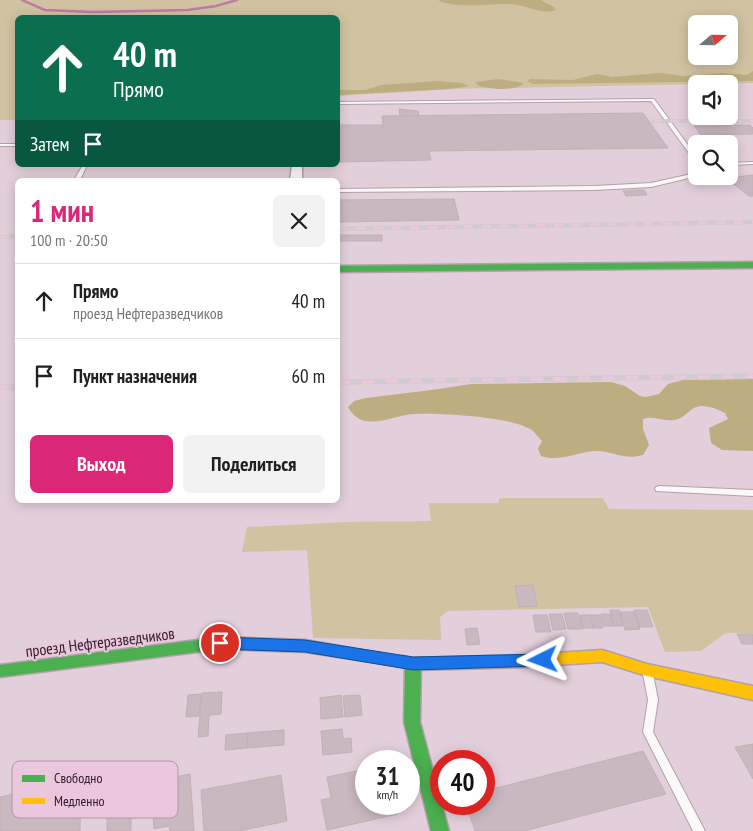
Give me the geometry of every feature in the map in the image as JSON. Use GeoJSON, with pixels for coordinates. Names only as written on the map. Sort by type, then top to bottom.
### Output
{"type":"FeatureCollection","features":[{"type":"Feature","properties":{"kind":"street"},"geometry":{"type":"LineString","coordinates":[[340,269],[753,265]]}},
{"type":"Feature","properties":{"kind":"street","name":"проезд Нефтеразведчиков"},"geometry":{"type":"LineString","coordinates":[[0,671],[220,643],[305,646],[413,664],[524,661],[602,656],[647,670],[753,693]]}},
{"type":"Feature","properties":{"kind":"street"},"geometry":{"type":"LineString","coordinates":[[413,664],[412,722],[440,831]]}},
{"type":"Feature","properties":{"kind":"lane"},"geometry":{"type":"LineString","coordinates":[[340,103],[652,100],[688,148]]}},
{"type":"Feature","properties":{"kind":"lane"},"geometry":{"type":"LineString","coordinates":[[0,145],[15,145]]}},
{"type":"Feature","properties":{"kind":"lane"},"geometry":{"type":"LineString","coordinates":[[738,164],[753,163]]}},
{"type":"Feature","properties":{"kind":"lane"},"geometry":{"type":"LineString","coordinates":[[340,191],[595,188],[651,185],[688,177]]}},
{"type":"Feature","properties":{"kind":"lane"},"geometry":{"type":"LineString","coordinates":[[659,489],[753,493]]}},
{"type":"Feature","properties":{"kind":"lane"},"geometry":{"type":"LineString","coordinates":[[647,670],[653,700],[648,732],[700,831]]}},
{"type":"Feature","properties":{"kind":"shaded area"},"geometry":{"type":"Polygon","coordinates":[[[0,0],[753,0],[753,83],[738,83],[738,75],[688,75],[688,84],[453,89],[340,96],[340,15],[15,15],[15,120],[0,120],[0,0]]]}},
{"type":"Feature","properties":{"kind":"shaded area"},"geometry":{"type":"Polygon","coordinates":[[[438,0],[541,0],[556,10],[547,12],[509,4],[456,5],[438,0]]]}},
{"type":"Feature","properties":{"kind":"shaded area"},"geometry":{"type":"Polygon","coordinates":[[[753,71],[753,81],[738,81],[738,75],[697,75],[722,73],[747,75],[753,71]]]}},
{"type":"Feature","properties":{"kind":"shaded area"},"geometry":{"type":"Polygon","coordinates":[[[660,73],[688,76],[688,82],[533,84],[527,81],[530,79],[573,80],[597,74],[612,77],[660,73]]]}},
{"type":"Feature","properties":{"kind":"shaded area"},"geometry":{"type":"Polygon","coordinates":[[[499,79],[524,83],[515,88],[503,89],[479,86],[475,82],[499,79]]]}},
{"type":"Feature","properties":{"kind":"shaded area"},"geometry":{"type":"Polygon","coordinates":[[[438,81],[462,83],[469,86],[450,89],[340,95],[340,90],[365,90],[381,85],[438,81]]]}},
{"type":"Feature","properties":{"kind":"shaded area"},"geometry":{"type":"Polygon","coordinates":[[[753,379],[753,451],[722,450],[711,443],[709,428],[728,419],[725,413],[706,406],[694,408],[682,417],[674,420],[643,419],[643,429],[649,445],[643,455],[626,456],[593,451],[555,458],[541,456],[538,449],[542,441],[532,430],[518,424],[473,416],[426,414],[409,414],[371,422],[355,416],[348,407],[354,401],[366,398],[471,384],[611,382],[625,386],[640,396],[646,397],[659,394],[668,384],[683,380],[753,379]]]}},
{"type":"Feature","properties":{"kind":"shaded area"},"geometry":{"type":"Polygon","coordinates":[[[603,498],[609,509],[753,510],[753,633],[726,633],[701,651],[665,652],[648,607],[448,611],[440,617],[441,640],[313,638],[307,550],[242,552],[247,527],[345,522],[431,521],[429,503],[499,503],[499,499],[603,498]]]}},
{"type":"Feature","properties":{"kind":"building"},"geometry":{"type":"Polygon","coordinates":[[[399,109],[418,111],[419,116],[400,116],[399,109]]]}},
{"type":"Feature","properties":{"kind":"building"},"geometry":{"type":"Polygon","coordinates":[[[643,113],[668,148],[429,151],[431,160],[340,162],[340,125],[383,125],[382,116],[643,113]]]}},
{"type":"Feature","properties":{"kind":"building"},"geometry":{"type":"Polygon","coordinates":[[[750,125],[753,128],[753,134],[701,135],[694,126],[750,125]]]}},
{"type":"Feature","properties":{"kind":"building"},"geometry":{"type":"Polygon","coordinates":[[[753,175],[753,196],[749,196],[735,185],[738,185],[738,177],[753,175]]]}},
{"type":"Feature","properties":{"kind":"building"},"geometry":{"type":"Polygon","coordinates":[[[644,190],[647,195],[626,196],[623,191],[644,190]]]}},
{"type":"Feature","properties":{"kind":"building"},"geometry":{"type":"Polygon","coordinates":[[[454,199],[459,220],[340,222],[340,200],[454,199]]]}},
{"type":"Feature","properties":{"kind":"building"},"geometry":{"type":"Polygon","coordinates":[[[340,235],[382,235],[382,241],[340,241],[340,235]]]}},
{"type":"Feature","properties":{"kind":"building"},"geometry":{"type":"Polygon","coordinates":[[[533,585],[537,606],[519,607],[515,586],[533,585]]]}},
{"type":"Feature","properties":{"kind":"building"},"geometry":{"type":"Polygon","coordinates":[[[610,610],[619,610],[623,626],[614,626],[610,610]]]}},
{"type":"Feature","properties":{"kind":"building"},"geometry":{"type":"Polygon","coordinates":[[[634,610],[647,610],[653,627],[640,627],[634,610]]]}},
{"type":"Feature","properties":{"kind":"building"},"geometry":{"type":"Polygon","coordinates":[[[620,612],[634,612],[640,629],[625,630],[620,612]]]}},
{"type":"Feature","properties":{"kind":"building"},"geometry":{"type":"Polygon","coordinates":[[[564,613],[578,613],[583,629],[568,629],[564,613]]]}},
{"type":"Feature","properties":{"kind":"building"},"geometry":{"type":"Polygon","coordinates":[[[549,614],[562,614],[566,629],[553,630],[549,614]]]}},
{"type":"Feature","properties":{"kind":"building"},"geometry":{"type":"Polygon","coordinates":[[[601,614],[610,614],[614,626],[604,626],[601,614]]]}},
{"type":"Feature","properties":{"kind":"building"},"geometry":{"type":"Polygon","coordinates":[[[533,615],[547,615],[551,632],[536,632],[533,615]]]}},
{"type":"Feature","properties":{"kind":"building"},"geometry":{"type":"Polygon","coordinates":[[[580,615],[590,615],[593,628],[583,628],[580,615]]]}},
{"type":"Feature","properties":{"kind":"building"},"geometry":{"type":"Polygon","coordinates":[[[590,615],[600,615],[603,628],[593,628],[590,615]]]}},
{"type":"Feature","properties":{"kind":"building"},"geometry":{"type":"Polygon","coordinates":[[[477,628],[480,644],[467,645],[465,629],[477,628]]]}},
{"type":"Feature","properties":{"kind":"building"},"geometry":{"type":"Polygon","coordinates":[[[737,634],[753,634],[753,644],[742,644],[737,634]]]}},
{"type":"Feature","properties":{"kind":"building"},"geometry":{"type":"Polygon","coordinates":[[[222,692],[221,714],[209,715],[208,736],[198,737],[202,693],[222,692]]]}},
{"type":"Feature","properties":{"kind":"building"},"geometry":{"type":"Polygon","coordinates":[[[201,694],[199,716],[186,717],[188,695],[201,694]]]}},
{"type":"Feature","properties":{"kind":"building"},"geometry":{"type":"Polygon","coordinates":[[[341,695],[343,717],[321,719],[320,698],[341,695]]]}},
{"type":"Feature","properties":{"kind":"building"},"geometry":{"type":"Polygon","coordinates":[[[360,695],[362,715],[345,717],[343,696],[360,695]]]}},
{"type":"Feature","properties":{"kind":"building"},"geometry":{"type":"Polygon","coordinates":[[[342,729],[343,739],[351,738],[352,752],[323,755],[321,731],[342,729]]]}},
{"type":"Feature","properties":{"kind":"building"},"geometry":{"type":"Polygon","coordinates":[[[284,730],[284,745],[247,748],[247,733],[284,730]]]}},
{"type":"Feature","properties":{"kind":"building"},"geometry":{"type":"Polygon","coordinates":[[[247,733],[247,748],[225,750],[226,735],[247,733]]]}},
{"type":"Feature","properties":{"kind":"building"},"geometry":{"type":"Polygon","coordinates":[[[753,744],[753,779],[735,747],[753,744]]]}},
{"type":"Feature","properties":{"kind":"building"},"geometry":{"type":"Polygon","coordinates":[[[643,751],[666,794],[524,831],[475,831],[470,815],[495,815],[495,788],[643,751]]]}},
{"type":"Feature","properties":{"kind":"building"},"geometry":{"type":"Polygon","coordinates":[[[355,771],[355,815],[394,815],[327,830],[321,800],[331,798],[327,777],[355,771]]]}},
{"type":"Feature","properties":{"kind":"building"},"geometry":{"type":"Polygon","coordinates":[[[190,774],[194,831],[170,831],[169,826],[154,829],[153,818],[178,818],[178,776],[190,774]]]}},
{"type":"Feature","properties":{"kind":"building"},"geometry":{"type":"Polygon","coordinates":[[[281,775],[287,821],[239,831],[204,831],[201,790],[281,775]]]}},
{"type":"Feature","properties":{"kind":"building"},"geometry":{"type":"Polygon","coordinates":[[[12,795],[12,818],[80,818],[80,831],[0,831],[0,797],[12,795]]]}},
{"type":"Feature","properties":{"kind":"building"},"geometry":{"type":"Polygon","coordinates":[[[107,818],[131,818],[131,831],[107,831],[107,818]]]}},
{"type":"Feature","properties":{"kind":"waterway"},"geometry":{"type":"LineString","coordinates":[[22,0],[45,10],[93,12],[188,10],[216,6],[237,0]]}},
{"type":"Feature","properties":{"kind":"railway"},"geometry":{"type":"LineString","coordinates":[[654,121],[753,121]]}},
{"type":"Feature","properties":{"kind":"railway"},"geometry":{"type":"LineString","coordinates":[[340,229],[753,222]]}},
{"type":"Feature","properties":{"kind":"railway"},"geometry":{"type":"LineString","coordinates":[[0,237],[15,236]]}},
{"type":"Feature","properties":{"kind":"railway"},"geometry":{"type":"LineString","coordinates":[[340,382],[753,376]]}},
{"type":"Feature","properties":{"kind":"railway"},"geometry":{"type":"LineString","coordinates":[[0,387],[15,387]]}},
{"type":"Feature","properties":{"kind":"traffic: fast"},"geometry":{"type":"LineString","coordinates":[[340,269],[753,265]]}},
{"type":"Feature","properties":{"kind":"traffic: fast"},"geometry":{"type":"LineString","coordinates":[[0,671],[221,643],[305,646],[403,662]]}},
{"type":"Feature","properties":{"kind":"traffic: fast"},"geometry":{"type":"LineString","coordinates":[[413,664],[412,722],[440,831]]}},
{"type":"Feature","properties":{"kind":"traffic: slow"},"geometry":{"type":"LineString","coordinates":[[403,662],[413,664],[524,661],[602,656],[647,670],[753,693]]}},
{"type":"Feature","properties":{"kind":"route"},"geometry":{"type":"LineString","coordinates":[[220,643],[305,646],[413,664],[543,660]]}}]}
